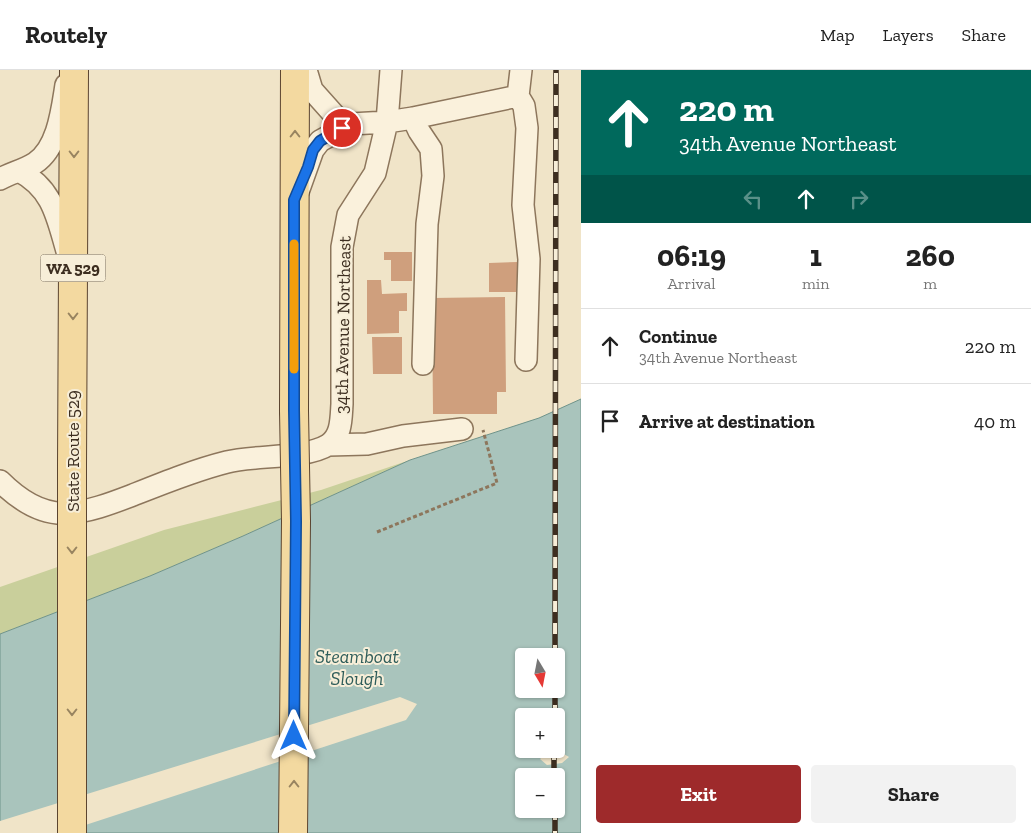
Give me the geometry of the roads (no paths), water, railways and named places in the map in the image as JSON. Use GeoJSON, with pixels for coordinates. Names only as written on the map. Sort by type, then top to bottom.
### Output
{"type":"FeatureCollection","features":[{"type":"Feature","properties":{"kind":"main road","name":"State Route 529"},"geometry":{"type":"LineString","coordinates":[[72,833],[74,70]]}},
{"type":"Feature","properties":{"kind":"main road"},"geometry":{"type":"LineString","coordinates":[[293,833],[296,521],[294,410],[295,70]]}},
{"type":"Feature","properties":{"kind":"street"},"geometry":{"type":"LineString","coordinates":[[10,175],[36,162],[46,152],[54,137],[69,70]]}},
{"type":"Feature","properties":{"kind":"street"},"geometry":{"type":"LineString","coordinates":[[306,70],[312,90],[321,101],[337,118],[351,124]]}},
{"type":"Feature","properties":{"kind":"street","name":"34th Avenue Northeast"},"geometry":{"type":"LineString","coordinates":[[328,445],[335,438],[340,426],[342,404],[342,247],[344,230],[348,215],[376,173],[387,122],[391,70]]}},
{"type":"Feature","properties":{"kind":"street"},"geometry":{"type":"LineString","coordinates":[[520,70],[518,96],[524,106],[528,128],[523,205],[529,259],[526,360]]}},
{"type":"Feature","properties":{"kind":"street"},"geometry":{"type":"LineString","coordinates":[[294,200],[313,150],[320,141],[351,124],[413,118],[518,96]]}},
{"type":"Feature","properties":{"kind":"street"},"geometry":{"type":"LineString","coordinates":[[413,118],[431,149],[433,176],[425,257],[423,364]]}},
{"type":"Feature","properties":{"kind":"street"},"geometry":{"type":"LineString","coordinates":[[10,175],[32,178],[53,204],[73,274]]}},
{"type":"Feature","properties":{"kind":"street"},"geometry":{"type":"LineString","coordinates":[[0,480],[19,498],[46,510],[65,513],[75,512],[105,505],[227,462],[314,451],[328,445],[367,444],[403,436],[462,429]]}},
{"type":"Feature","properties":{"kind":"water","name":"Steamboat Slough"},"geometry":{"type":"Polygon","coordinates":[[[581,399],[581,833],[0,833],[0,634],[150,576],[410,460],[539,418],[581,399]]]}},
{"type":"Feature","properties":{"kind":"railway"},"geometry":{"type":"LineString","coordinates":[[555,648],[556,70]]}},
{"type":"Feature","properties":{"kind":"railway"},"geometry":{"type":"LineString","coordinates":[[555,698],[555,708]]}},
{"type":"Feature","properties":{"kind":"railway"},"geometry":{"type":"LineString","coordinates":[[554,758],[554,768]]}},
{"type":"Feature","properties":{"kind":"railway"},"geometry":{"type":"LineString","coordinates":[[555,818],[555,833]]}}]}
